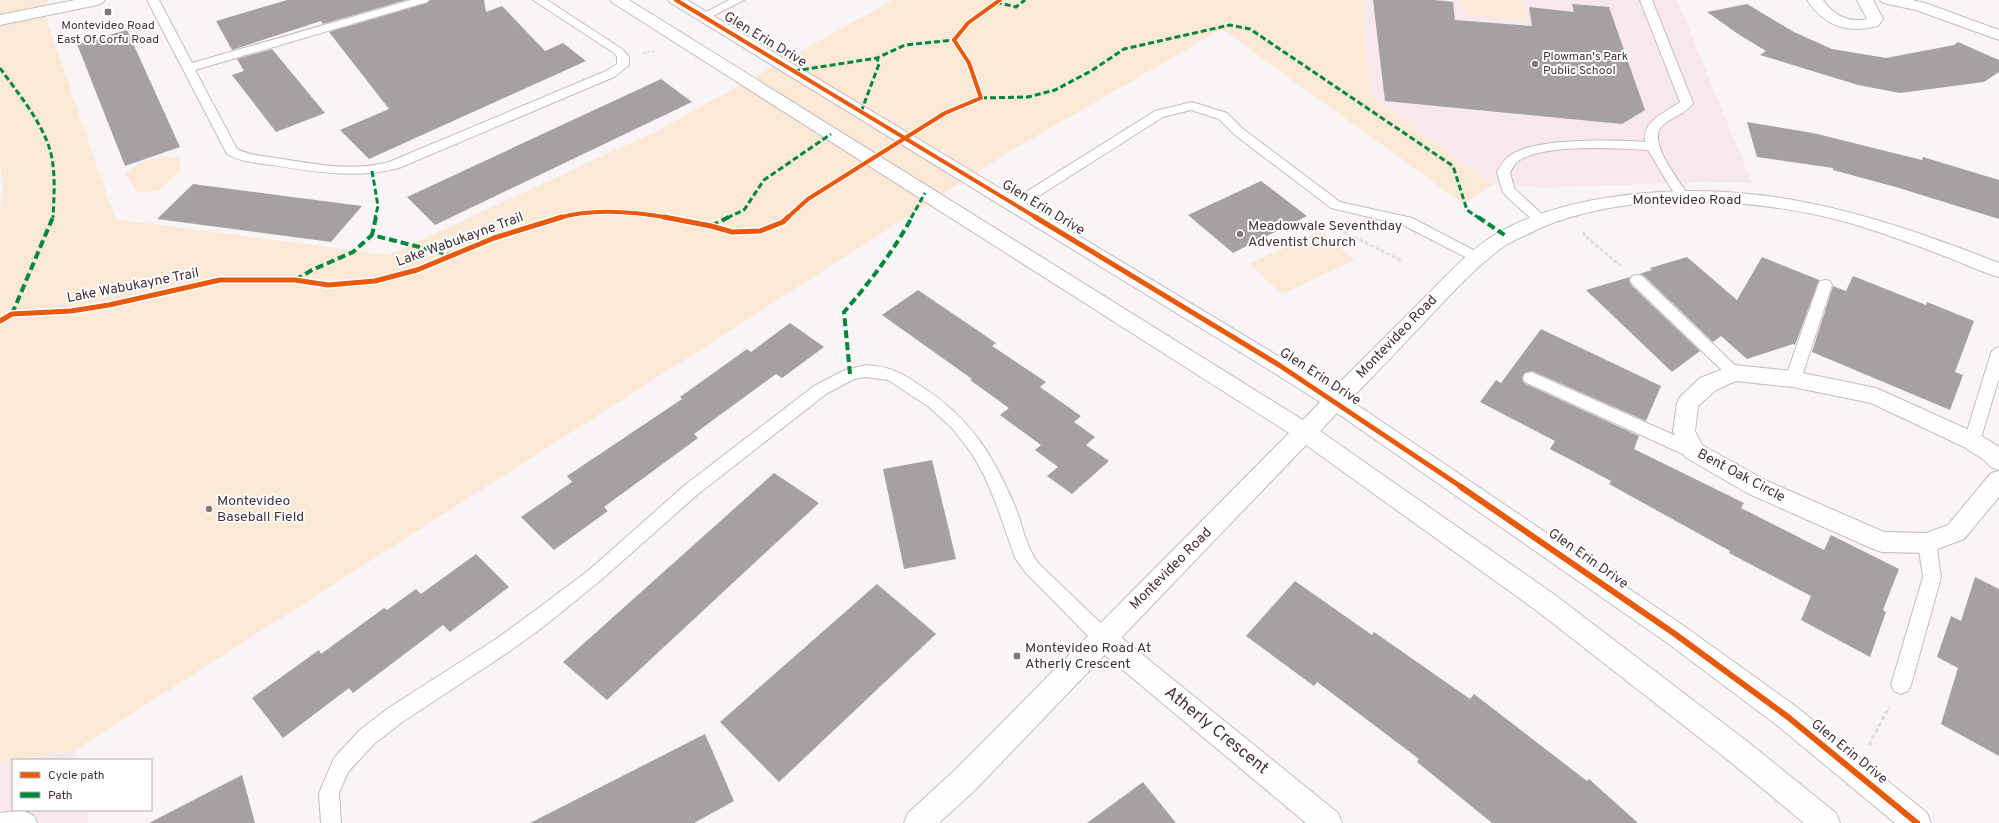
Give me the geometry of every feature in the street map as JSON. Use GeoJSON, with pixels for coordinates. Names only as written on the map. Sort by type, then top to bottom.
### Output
{"type":"FeatureCollection","features":[{"type":"Feature","properties":{"kind":"street"},"geometry":{"type":"LineString","coordinates":[[0,20],[97,0]]}},
{"type":"Feature","properties":{"kind":"street"},"geometry":{"type":"LineString","coordinates":[[618,0],[1305,432],[1552,608],[1732,746],[1826,823]]}},
{"type":"Feature","properties":{"kind":"street","name":"Glen Erin Drive"},"geometry":{"type":"LineString","coordinates":[[676,0],[1279,364],[1335,401],[1675,634],[1788,717],[1917,823]]}},
{"type":"Feature","properties":{"kind":"street"},"geometry":{"type":"LineString","coordinates":[[1815,0],[1820,9],[1830,17],[1846,24],[1862,26],[1873,23],[1875,19],[1866,0]]}},
{"type":"Feature","properties":{"kind":"street"},"geometry":{"type":"LineString","coordinates":[[1888,0],[1920,6],[1999,35]]}},
{"type":"Feature","properties":{"kind":"street","name":"Montevideo Road"},"geometry":{"type":"LineString","coordinates":[[918,823],[965,780],[1460,272],[1506,236],[1541,220],[1573,210],[1626,200],[1683,197],[1733,198],[1792,204],[1852,218],[1916,238],[1999,270]]}},
{"type":"Feature","properties":{"kind":"street","name":"Bent Oak Circle"},"geometry":{"type":"LineString","coordinates":[[1999,461],[1992,454],[1972,441],[1876,396],[1793,379],[1734,373],[1708,384],[1688,403],[1684,431],[1693,451],[1757,487],[1882,542],[1927,543],[1956,532],[1999,480]]}},
{"type":"Feature","properties":{"kind":"street","name":"Atherly Crescent"},"geometry":{"type":"LineString","coordinates":[[1103,638],[1328,823]]}},
{"type":"Feature","properties":{"kind":"lane"},"geometry":{"type":"LineString","coordinates":[[153,0],[228,146],[237,154],[252,158],[349,171],[372,171],[384,169],[610,74],[623,65],[623,57],[618,51],[539,0]]}},
{"type":"Feature","properties":{"kind":"lane"},"geometry":{"type":"LineString","coordinates":[[188,68],[423,0]]}},
{"type":"Feature","properties":{"kind":"lane"},"geometry":{"type":"LineString","coordinates":[[703,17],[738,0]]}},
{"type":"Feature","properties":{"kind":"lane"},"geometry":{"type":"LineString","coordinates":[[1646,0],[1687,103],[1652,128],[1649,136],[1651,146],[1683,197]]}},
{"type":"Feature","properties":{"kind":"lane"},"geometry":{"type":"LineString","coordinates":[[1016,205],[1159,114],[1192,106],[1223,116],[1239,132],[1336,205],[1407,221],[1478,258]]}},
{"type":"Feature","properties":{"kind":"lane"},"geometry":{"type":"LineString","coordinates":[[1541,220],[1508,190],[1504,184],[1503,178],[1506,166],[1515,157],[1542,149],[1568,145],[1591,144],[1651,146]]}},
{"type":"Feature","properties":{"kind":"lane"},"geometry":{"type":"LineString","coordinates":[[1637,280],[1734,373]]}},
{"type":"Feature","properties":{"kind":"lane"},"geometry":{"type":"LineString","coordinates":[[1793,379],[1825,285]]}},
{"type":"Feature","properties":{"kind":"lane"},"geometry":{"type":"LineString","coordinates":[[1972,441],[1999,353]]}},
{"type":"Feature","properties":{"kind":"lane"},"geometry":{"type":"LineString","coordinates":[[331,823],[329,793],[341,765],[367,737],[394,716],[503,646],[595,574],[691,490],[820,390],[850,374],[873,372],[893,375],[935,403],[958,424],[978,449],[993,476],[1006,506],[1021,553],[1032,568],[1103,638]]}},
{"type":"Feature","properties":{"kind":"lane"},"geometry":{"type":"LineString","coordinates":[[1532,378],[1693,451]]}},
{"type":"Feature","properties":{"kind":"lane"},"geometry":{"type":"LineString","coordinates":[[1901,685],[1932,578],[1927,543]]}},
{"type":"Feature","properties":{"kind":"lane"},"geometry":{"type":"LineString","coordinates":[[0,823],[21,820],[27,823]]}},
{"type":"Feature","properties":{"kind":"path"},"geometry":{"type":"LineString","coordinates":[[1573,210],[1585,236],[1637,280]]}},
{"type":"Feature","properties":{"kind":"path"},"geometry":{"type":"LineString","coordinates":[[1855,772],[1901,685]]}},
{"type":"Feature","properties":{"kind":"shaded area"},"geometry":{"type":"Polygon","coordinates":[[[0,0],[47,0],[46,18],[115,219],[388,255],[659,130],[893,0],[1363,0],[1364,32],[1371,96],[1492,185],[1464,204],[1222,29],[1007,153],[75,750],[12,759],[12,760],[0,764],[0,207],[4,185],[0,166],[0,0]]]}},
{"type":"Feature","properties":{"kind":"shaded area","name":"Plowman's Park Public School"},"geometry":{"type":"Polygon","coordinates":[[[1363,0],[1677,0],[1752,183],[1704,182],[1545,188],[1492,185],[1371,96],[1364,32],[1363,0]]]}},
{"type":"Feature","properties":{"kind":"shaded area"},"geometry":{"type":"Polygon","coordinates":[[[1462,0],[1520,0],[1526,20],[1466,15],[1462,0]]]}},
{"type":"Feature","properties":{"kind":"shaded area"},"geometry":{"type":"Polygon","coordinates":[[[165,156],[180,159],[180,171],[159,190],[138,193],[125,174],[140,162],[165,156]]]}},
{"type":"Feature","properties":{"kind":"shaded area"},"geometry":{"type":"Polygon","coordinates":[[[1321,231],[1355,260],[1282,294],[1249,264],[1321,231]]]}},
{"type":"Feature","properties":{"kind":"shaded area"},"geometry":{"type":"Polygon","coordinates":[[[75,750],[77,759],[26,759],[75,750]]]}},
{"type":"Feature","properties":{"kind":"shaded area"},"geometry":{"type":"Polygon","coordinates":[[[12,761],[12,811],[87,811],[89,823],[0,823],[0,764],[12,761]]]}},
{"type":"Feature","properties":{"kind":"building"},"geometry":{"type":"Polygon","coordinates":[[[287,0],[406,0],[323,24],[321,21],[232,50],[216,21],[287,0]]]}},
{"type":"Feature","properties":{"kind":"building"},"geometry":{"type":"Polygon","coordinates":[[[430,0],[484,0],[486,12],[502,6],[545,51],[563,43],[586,61],[369,159],[340,130],[389,109],[329,32],[427,3],[430,0]]]}},
{"type":"Feature","properties":{"kind":"building"},"geometry":{"type":"Polygon","coordinates":[[[1373,0],[1435,0],[1453,2],[1455,20],[1532,26],[1529,7],[1574,12],[1572,4],[1609,7],[1645,110],[1622,124],[1385,101],[1373,0]]]}},
{"type":"Feature","properties":{"kind":"building"},"geometry":{"type":"Polygon","coordinates":[[[1747,4],[1794,32],[1832,49],[1886,58],[1954,45],[1958,42],[1999,60],[1999,72],[1984,82],[1900,93],[1858,85],[1760,55],[1766,51],[1738,34],[1707,12],[1747,4]]]}},
{"type":"Feature","properties":{"kind":"building"},"geometry":{"type":"Polygon","coordinates":[[[127,30],[180,147],[125,166],[77,44],[127,30]]]}},
{"type":"Feature","properties":{"kind":"building"},"geometry":{"type":"Polygon","coordinates":[[[272,49],[325,113],[276,132],[232,75],[244,71],[237,59],[272,49]]]}},
{"type":"Feature","properties":{"kind":"building"},"geometry":{"type":"Polygon","coordinates":[[[661,79],[692,102],[435,225],[407,197],[661,79]]]}},
{"type":"Feature","properties":{"kind":"building"},"geometry":{"type":"Polygon","coordinates":[[[1747,122],[1813,133],[1922,160],[1923,157],[1999,180],[1999,219],[1899,188],[1833,170],[1833,168],[1757,157],[1747,122]]]}},
{"type":"Feature","properties":{"kind":"building","name":"Meadowvale Seventhday Adventist Church"},"geometry":{"type":"Polygon","coordinates":[[[1261,181],[1307,216],[1233,253],[1188,215],[1261,181]]]}},
{"type":"Feature","properties":{"kind":"building"},"geometry":{"type":"Polygon","coordinates":[[[193,184],[362,206],[331,242],[157,219],[193,184]]]}},
{"type":"Feature","properties":{"kind":"building"},"geometry":{"type":"Polygon","coordinates":[[[1687,257],[1737,300],[1762,257],[1819,280],[1795,345],[1793,344],[1747,359],[1721,336],[1713,342],[1643,275],[1639,274],[1652,270],[1650,268],[1687,257]]]}},
{"type":"Feature","properties":{"kind":"building"},"geometry":{"type":"Polygon","coordinates":[[[1853,276],[1926,305],[1927,302],[1974,321],[1955,372],[1963,375],[1950,410],[1812,352],[1833,286],[1846,291],[1853,276]]]}},
{"type":"Feature","properties":{"kind":"building"},"geometry":{"type":"Polygon","coordinates":[[[1630,277],[1629,281],[1631,285],[1700,351],[1672,372],[1586,290],[1630,277]]]}},
{"type":"Feature","properties":{"kind":"building"},"geometry":{"type":"Polygon","coordinates":[[[918,290],[996,343],[992,346],[1046,382],[1040,387],[1081,416],[1074,422],[1095,437],[1086,445],[1109,461],[1072,494],[1047,476],[1058,467],[1035,450],[1041,445],[1000,415],[1009,408],[970,380],[972,379],[882,315],[918,290]]]}},
{"type":"Feature","properties":{"kind":"building"},"geometry":{"type":"Polygon","coordinates":[[[790,323],[824,347],[782,378],[776,374],[694,434],[698,438],[604,507],[608,511],[554,550],[521,517],[572,482],[567,476],[682,399],[680,397],[747,349],[751,352],[790,323]]]}},
{"type":"Feature","properties":{"kind":"building"},"geometry":{"type":"Polygon","coordinates":[[[1541,329],[1661,386],[1646,421],[1532,371],[1524,373],[1522,379],[1524,383],[1639,436],[1634,449],[1744,503],[1741,508],[1824,550],[1831,535],[1899,569],[1883,610],[1886,612],[1870,657],[1801,620],[1811,596],[1729,553],[1730,551],[1609,484],[1611,481],[1550,449],[1555,441],[1480,402],[1496,380],[1501,383],[1541,329]]]}},
{"type":"Feature","properties":{"kind":"building"},"geometry":{"type":"Polygon","coordinates":[[[932,460],[956,559],[904,569],[883,469],[932,460]]]}},
{"type":"Feature","properties":{"kind":"building"},"geometry":{"type":"Polygon","coordinates":[[[774,473],[819,503],[607,700],[563,662],[774,473]]]}},
{"type":"Feature","properties":{"kind":"building"},"geometry":{"type":"Polygon","coordinates":[[[476,554],[509,587],[450,632],[443,625],[353,693],[349,688],[283,738],[252,698],[319,650],[321,654],[384,608],[387,610],[416,589],[421,594],[476,554]]]}},
{"type":"Feature","properties":{"kind":"building"},"geometry":{"type":"Polygon","coordinates":[[[1975,577],[1999,589],[1999,756],[1941,724],[1958,668],[1937,657],[1951,616],[1961,621],[1975,577]]]}},
{"type":"Feature","properties":{"kind":"building"},"geometry":{"type":"Polygon","coordinates":[[[1295,581],[1372,635],[1374,632],[1470,699],[1474,694],[1587,781],[1589,779],[1638,823],[1492,823],[1417,762],[1419,759],[1317,682],[1314,686],[1246,636],[1295,581]]]}},
{"type":"Feature","properties":{"kind":"building"},"geometry":{"type":"Polygon","coordinates":[[[877,584],[936,634],[779,782],[720,722],[877,584]]]}},
{"type":"Feature","properties":{"kind":"building"},"geometry":{"type":"Polygon","coordinates":[[[705,734],[734,801],[694,823],[530,823],[705,734]]]}},
{"type":"Feature","properties":{"kind":"building"},"geometry":{"type":"Polygon","coordinates":[[[242,775],[255,823],[149,823],[242,775]]]}},
{"type":"Feature","properties":{"kind":"building"},"geometry":{"type":"Polygon","coordinates":[[[1143,782],[1176,823],[1087,823],[1143,782]]]}},
{"type":"Feature","properties":{"kind":"marked path"},"geometry":{"type":"LineString","coordinates":[[996,2],[1016,7],[1025,0]]}},
{"type":"Feature","properties":{"kind":"marked path"},"geometry":{"type":"LineString","coordinates":[[981,98],[1028,97],[1055,90],[1091,71],[1124,49],[1230,25],[1250,29],[1453,166],[1467,210],[1506,236]]}},
{"type":"Feature","properties":{"kind":"marked path"},"geometry":{"type":"LineString","coordinates":[[794,71],[877,58],[905,45],[954,40]]}},
{"type":"Feature","properties":{"kind":"marked path"},"geometry":{"type":"LineString","coordinates":[[861,112],[879,64],[877,58]]}},
{"type":"Feature","properties":{"kind":"marked path"},"geometry":{"type":"LineString","coordinates":[[0,68],[35,119],[50,150],[54,179],[53,218],[12,314]]}},
{"type":"Feature","properties":{"kind":"marked path"},"geometry":{"type":"LineString","coordinates":[[711,226],[744,210],[764,180],[831,134]]}},
{"type":"Feature","properties":{"kind":"marked path"},"geometry":{"type":"LineString","coordinates":[[372,171],[378,206],[372,235],[451,255]]}},
{"type":"Feature","properties":{"kind":"marked path"},"geometry":{"type":"LineString","coordinates":[[850,374],[844,326],[844,312],[863,290],[900,239],[925,193]]}},
{"type":"Feature","properties":{"kind":"marked path"},"geometry":{"type":"LineString","coordinates":[[295,280],[312,270],[353,252],[372,235]]}},
{"type":"Feature","properties":{"kind":"cycle path"},"geometry":{"type":"LineString","coordinates":[[676,0],[1279,365],[1335,401],[1675,634],[1788,717],[1917,823]]}},
{"type":"Feature","properties":{"kind":"cycle path","name":"Lake Wabukayne Trail"},"geometry":{"type":"LineString","coordinates":[[0,321],[12,314],[71,311],[109,305],[220,280],[295,280],[328,285],[375,281],[417,270],[494,238],[573,214],[641,213],[711,226],[732,232],[760,231],[783,222],[808,199],[945,113],[981,98],[969,63],[954,40],[968,23],[1000,0]]}},
{"type":"Feature","properties":{"kind":"place","name":"Montevideo Road East Of Corfu Road"},"geometry":{"type":"Point","coordinates":[108,12]}},
{"type":"Feature","properties":{"kind":"place","name":"Plowman's Park Public School"},"geometry":{"type":"Point","coordinates":[1535,64]}},
{"type":"Feature","properties":{"kind":"place","name":"Meadowvale Seventhday Adventist Church"},"geometry":{"type":"Point","coordinates":[1240,234]}},
{"type":"Feature","properties":{"kind":"place","name":"Montevideo Baseball Field"},"geometry":{"type":"Point","coordinates":[209,509]}},
{"type":"Feature","properties":{"kind":"place","name":"Montevideo Road At Atherly Crescent"},"geometry":{"type":"Point","coordinates":[1017,656]}}]}
